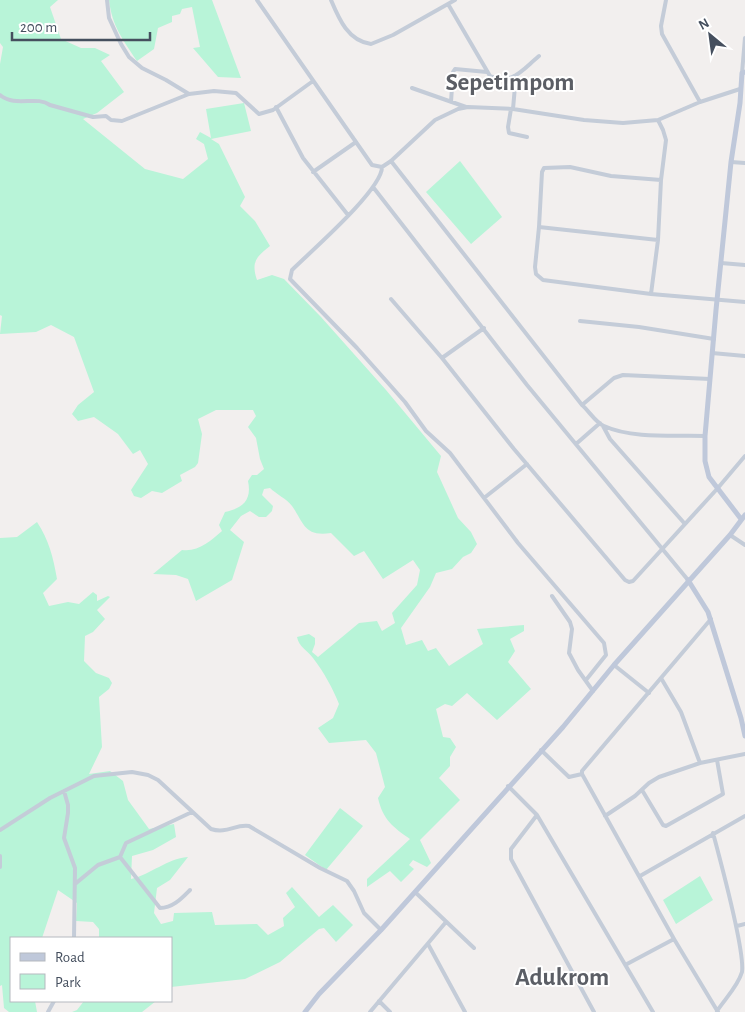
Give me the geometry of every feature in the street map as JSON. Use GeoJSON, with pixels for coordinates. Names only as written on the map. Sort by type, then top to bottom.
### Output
{"type":"FeatureCollection","features":[{"type":"Feature","properties":{"kind":"street"},"geometry":{"type":"LineString","coordinates":[[107,0],[109,18],[129,57],[142,68],[189,94]]}},
{"type":"Feature","properties":{"kind":"street"},"geometry":{"type":"LineString","coordinates":[[257,0],[372,165],[382,168]]}},
{"type":"Feature","properties":{"kind":"street"},"geometry":{"type":"LineString","coordinates":[[331,0],[339,20],[347,31],[357,40],[370,44],[393,35],[455,0]]}},
{"type":"Feature","properties":{"kind":"street"},"geometry":{"type":"LineString","coordinates":[[666,0],[661,26],[662,34],[700,102]]}},
{"type":"Feature","properties":{"kind":"street"},"geometry":{"type":"LineString","coordinates":[[449,2],[487,72],[492,77],[504,80],[516,75],[539,56]]}},
{"type":"Feature","properties":{"kind":"street"},"geometry":{"type":"LineString","coordinates":[[305,1012],[319,994],[381,930],[541,750],[688,580],[730,535],[743,517],[717,489],[706,470],[705,436],[731,162],[740,103],[740,89],[744,73],[745,38]]}},
{"type":"Feature","properties":{"kind":"street"},"geometry":{"type":"LineString","coordinates":[[451,102],[453,72],[455,69],[487,72]]}},
{"type":"Feature","properties":{"kind":"street"},"geometry":{"type":"LineString","coordinates":[[516,75],[508,127],[509,133],[527,136]]}},
{"type":"Feature","properties":{"kind":"street"},"geometry":{"type":"LineString","coordinates":[[0,95],[5,99],[17,102],[46,102],[93,117],[106,116],[111,120],[122,121],[189,94],[214,91],[236,93],[260,114],[276,107],[313,81]]}},
{"type":"Feature","properties":{"kind":"street"},"geometry":{"type":"LineString","coordinates":[[412,88],[468,107],[512,109],[623,123],[658,120],[700,102],[740,89]]}},
{"type":"Feature","properties":{"kind":"street"},"geometry":{"type":"LineString","coordinates":[[276,107],[303,158],[348,215]]}},
{"type":"Feature","properties":{"kind":"street"},"geometry":{"type":"LineString","coordinates":[[468,107],[447,113],[435,120],[382,168],[381,176],[373,187],[348,215],[292,270],[290,278],[405,402],[426,431],[450,453],[518,543],[604,643],[606,655],[586,680]]}},
{"type":"Feature","properties":{"kind":"street"},"geometry":{"type":"LineString","coordinates":[[651,294],[658,240],[661,180],[666,140],[658,120]]}},
{"type":"Feature","properties":{"kind":"street"},"geometry":{"type":"LineString","coordinates":[[313,172],[356,142]]}},
{"type":"Feature","properties":{"kind":"street"},"geometry":{"type":"LineString","coordinates":[[391,161],[582,404],[602,425],[610,439],[685,524]]}},
{"type":"Feature","properties":{"kind":"street"},"geometry":{"type":"LineString","coordinates":[[731,162],[745,164]]}},
{"type":"Feature","properties":{"kind":"street"},"geometry":{"type":"LineString","coordinates":[[661,180],[611,176],[570,167],[544,168],[542,172],[539,227],[534,267],[539,278],[651,294],[745,302]]}},
{"type":"Feature","properties":{"kind":"street"},"geometry":{"type":"LineString","coordinates":[[373,187],[527,385],[688,580],[708,612],[743,718],[745,736]]}},
{"type":"Feature","properties":{"kind":"street"},"geometry":{"type":"LineString","coordinates":[[539,227],[658,240]]}},
{"type":"Feature","properties":{"kind":"street"},"geometry":{"type":"LineString","coordinates":[[722,263],[745,265]]}},
{"type":"Feature","properties":{"kind":"street"},"geometry":{"type":"LineString","coordinates":[[391,299],[442,358],[527,464],[625,580],[629,582],[634,581],[745,456]]}},
{"type":"Feature","properties":{"kind":"street"},"geometry":{"type":"LineString","coordinates":[[580,321],[639,327],[714,340]]}},
{"type":"Feature","properties":{"kind":"street"},"geometry":{"type":"LineString","coordinates":[[442,358],[484,328]]}},
{"type":"Feature","properties":{"kind":"street"},"geometry":{"type":"LineString","coordinates":[[712,353],[745,356]]}},
{"type":"Feature","properties":{"kind":"street"},"geometry":{"type":"LineString","coordinates":[[582,404],[620,375],[710,379]]}},
{"type":"Feature","properties":{"kind":"street"},"geometry":{"type":"LineString","coordinates":[[576,444],[602,425],[644,434],[705,436]]}},
{"type":"Feature","properties":{"kind":"street"},"geometry":{"type":"LineString","coordinates":[[484,498],[527,464]]}},
{"type":"Feature","properties":{"kind":"street"},"geometry":{"type":"LineString","coordinates":[[730,535],[745,545]]}},
{"type":"Feature","properties":{"kind":"street"},"geometry":{"type":"LineString","coordinates":[[552,596],[570,622],[572,629],[569,653],[593,691]]}},
{"type":"Feature","properties":{"kind":"street"},"geometry":{"type":"LineString","coordinates":[[710,619],[584,768],[582,774],[674,939],[718,1011],[740,978],[743,970],[742,947],[738,926],[713,833]]}},
{"type":"Feature","properties":{"kind":"street"},"geometry":{"type":"LineString","coordinates":[[614,665],[649,693]]}},
{"type":"Feature","properties":{"kind":"street"},"geometry":{"type":"LineString","coordinates":[[661,678],[681,712],[700,763]]}},
{"type":"Feature","properties":{"kind":"street"},"geometry":{"type":"LineString","coordinates":[[541,750],[569,777],[582,774]]}},
{"type":"Feature","properties":{"kind":"street"},"geometry":{"type":"LineString","coordinates":[[606,816],[659,777],[700,763],[745,754]]}},
{"type":"Feature","properties":{"kind":"street"},"geometry":{"type":"LineString","coordinates":[[642,790],[663,825],[666,826],[724,794],[717,760]]}},
{"type":"Feature","properties":{"kind":"street"},"geometry":{"type":"LineString","coordinates":[[0,830],[64,791],[94,776],[132,772],[148,774],[158,780],[209,827],[219,831],[244,825],[249,826],[320,868],[344,879],[354,891],[364,913],[381,930]]}},
{"type":"Feature","properties":{"kind":"street"},"geometry":{"type":"LineString","coordinates":[[508,786],[537,815],[627,964],[653,1012]]}},
{"type":"Feature","properties":{"kind":"street"},"geometry":{"type":"LineString","coordinates":[[64,791],[68,805],[64,838],[74,861],[74,937]]}},
{"type":"Feature","properties":{"kind":"street"},"geometry":{"type":"LineString","coordinates":[[75,884],[98,865],[120,857],[126,843],[192,812]]}},
{"type":"Feature","properties":{"kind":"street"},"geometry":{"type":"LineString","coordinates":[[537,815],[511,849],[510,859],[594,1012]]}},
{"type":"Feature","properties":{"kind":"street"},"geometry":{"type":"LineString","coordinates":[[640,876],[745,816]]}},
{"type":"Feature","properties":{"kind":"street"},"geometry":{"type":"LineString","coordinates":[[0,856],[0,867]]}},
{"type":"Feature","properties":{"kind":"street"},"geometry":{"type":"LineString","coordinates":[[120,857],[160,908],[165,908],[178,901],[190,890]]}},
{"type":"Feature","properties":{"kind":"street"},"geometry":{"type":"LineString","coordinates":[[415,892],[474,948]]}},
{"type":"Feature","properties":{"kind":"street"},"geometry":{"type":"LineString","coordinates":[[370,1012],[446,922]]}},
{"type":"Feature","properties":{"kind":"street"},"geometry":{"type":"LineString","coordinates":[[738,926],[745,924]]}},
{"type":"Feature","properties":{"kind":"street"},"geometry":{"type":"LineString","coordinates":[[627,964],[674,939]]}},
{"type":"Feature","properties":{"kind":"street"},"geometry":{"type":"LineString","coordinates":[[428,944],[465,1012]]}},
{"type":"Feature","properties":{"kind":"street"},"geometry":{"type":"LineString","coordinates":[[379,1002],[390,1012]]}},
{"type":"Feature","properties":{"kind":"green space"},"geometry":{"type":"Polygon","coordinates":[[[0,0],[58,0],[50,7],[61,39],[81,48],[95,48],[110,55],[101,61],[124,92],[97,113],[83,119],[145,169],[183,179],[208,159],[204,144],[196,139],[200,132],[211,138],[206,109],[244,103],[251,131],[211,139],[219,144],[245,197],[240,206],[255,221],[270,246],[256,260],[255,274],[257,280],[272,275],[284,279],[321,317],[386,390],[441,456],[437,472],[458,518],[471,532],[477,544],[471,553],[463,557],[452,569],[436,573],[430,587],[401,628],[406,645],[422,640],[428,651],[436,648],[449,666],[483,644],[477,629],[524,625],[524,631],[510,639],[515,651],[508,662],[531,689],[497,720],[467,693],[452,706],[445,704],[436,709],[443,737],[450,738],[456,747],[450,757],[450,766],[439,778],[460,800],[420,840],[431,863],[427,867],[413,860],[409,865],[414,869],[401,882],[390,871],[367,887],[367,879],[410,839],[394,827],[380,806],[378,798],[385,787],[376,753],[366,740],[329,743],[318,728],[333,718],[339,704],[324,675],[313,658],[301,646],[297,637],[309,634],[315,638],[312,652],[318,657],[359,623],[377,621],[382,631],[395,623],[392,613],[417,585],[420,570],[413,560],[383,579],[364,551],[354,556],[331,533],[322,534],[310,531],[302,523],[290,503],[270,488],[264,489],[262,495],[273,506],[272,511],[266,517],[259,517],[250,511],[241,516],[230,530],[244,542],[232,580],[196,601],[188,579],[176,575],[153,574],[182,550],[199,548],[222,531],[219,525],[225,512],[237,508],[245,502],[249,493],[248,481],[252,475],[257,475],[264,469],[256,438],[248,427],[256,416],[253,410],[216,410],[198,419],[202,434],[198,463],[195,467],[180,475],[182,481],[162,493],[152,491],[141,498],[134,496],[131,490],[148,464],[140,450],[133,454],[118,434],[94,417],[78,421],[72,414],[78,405],[94,392],[74,337],[51,325],[36,332],[0,334],[2,316],[0,315],[0,64],[3,47],[0,43],[0,0]]]}},
{"type":"Feature","properties":{"kind":"green space"},"geometry":{"type":"Polygon","coordinates":[[[109,0],[212,0],[241,78],[218,77],[193,48],[200,47],[192,7],[182,9],[180,14],[172,16],[172,22],[158,28],[154,49],[137,61],[115,25],[109,0]]]}},
{"type":"Feature","properties":{"kind":"green space"},"geometry":{"type":"Polygon","coordinates":[[[460,161],[502,217],[471,244],[426,192],[460,161]]]}},
{"type":"Feature","properties":{"kind":"green space"},"geometry":{"type":"Polygon","coordinates":[[[37,522],[45,535],[57,579],[43,593],[49,606],[68,602],[79,604],[93,592],[97,595],[97,601],[108,596],[110,597],[97,610],[105,619],[93,632],[85,636],[84,661],[96,673],[109,678],[112,683],[109,689],[99,697],[102,747],[89,774],[110,771],[123,781],[128,800],[149,829],[174,824],[176,837],[153,850],[132,856],[131,879],[180,858],[188,857],[170,880],[157,888],[154,913],[161,924],[173,921],[174,913],[212,912],[215,925],[257,924],[268,935],[284,926],[283,918],[295,907],[286,893],[292,887],[319,917],[333,905],[353,925],[336,942],[324,928],[319,929],[280,962],[245,979],[172,987],[172,937],[99,937],[99,929],[93,922],[76,921],[77,903],[58,890],[42,937],[10,937],[10,1002],[35,1002],[37,1012],[9,1012],[4,1008],[2,985],[0,986],[0,538],[17,537],[37,522]]]}},
{"type":"Feature","properties":{"kind":"green space"},"geometry":{"type":"Polygon","coordinates":[[[340,808],[363,826],[326,870],[305,855],[340,808]]]}},
{"type":"Feature","properties":{"kind":"green space"},"geometry":{"type":"Polygon","coordinates":[[[700,876],[713,900],[676,924],[663,900],[700,876]]]}},
{"type":"Feature","properties":{"kind":"green space"},"geometry":{"type":"Polygon","coordinates":[[[83,1002],[155,1002],[142,1012],[72,1012],[77,1010],[83,1002]]]}},
{"type":"Feature","properties":{"kind":"district","name":"Sepetimpom"},"geometry":{"type":"Point","coordinates":[510,81]}},
{"type":"Feature","properties":{"kind":"district","name":"Adukrom"},"geometry":{"type":"Point","coordinates":[562,976]}}]}
